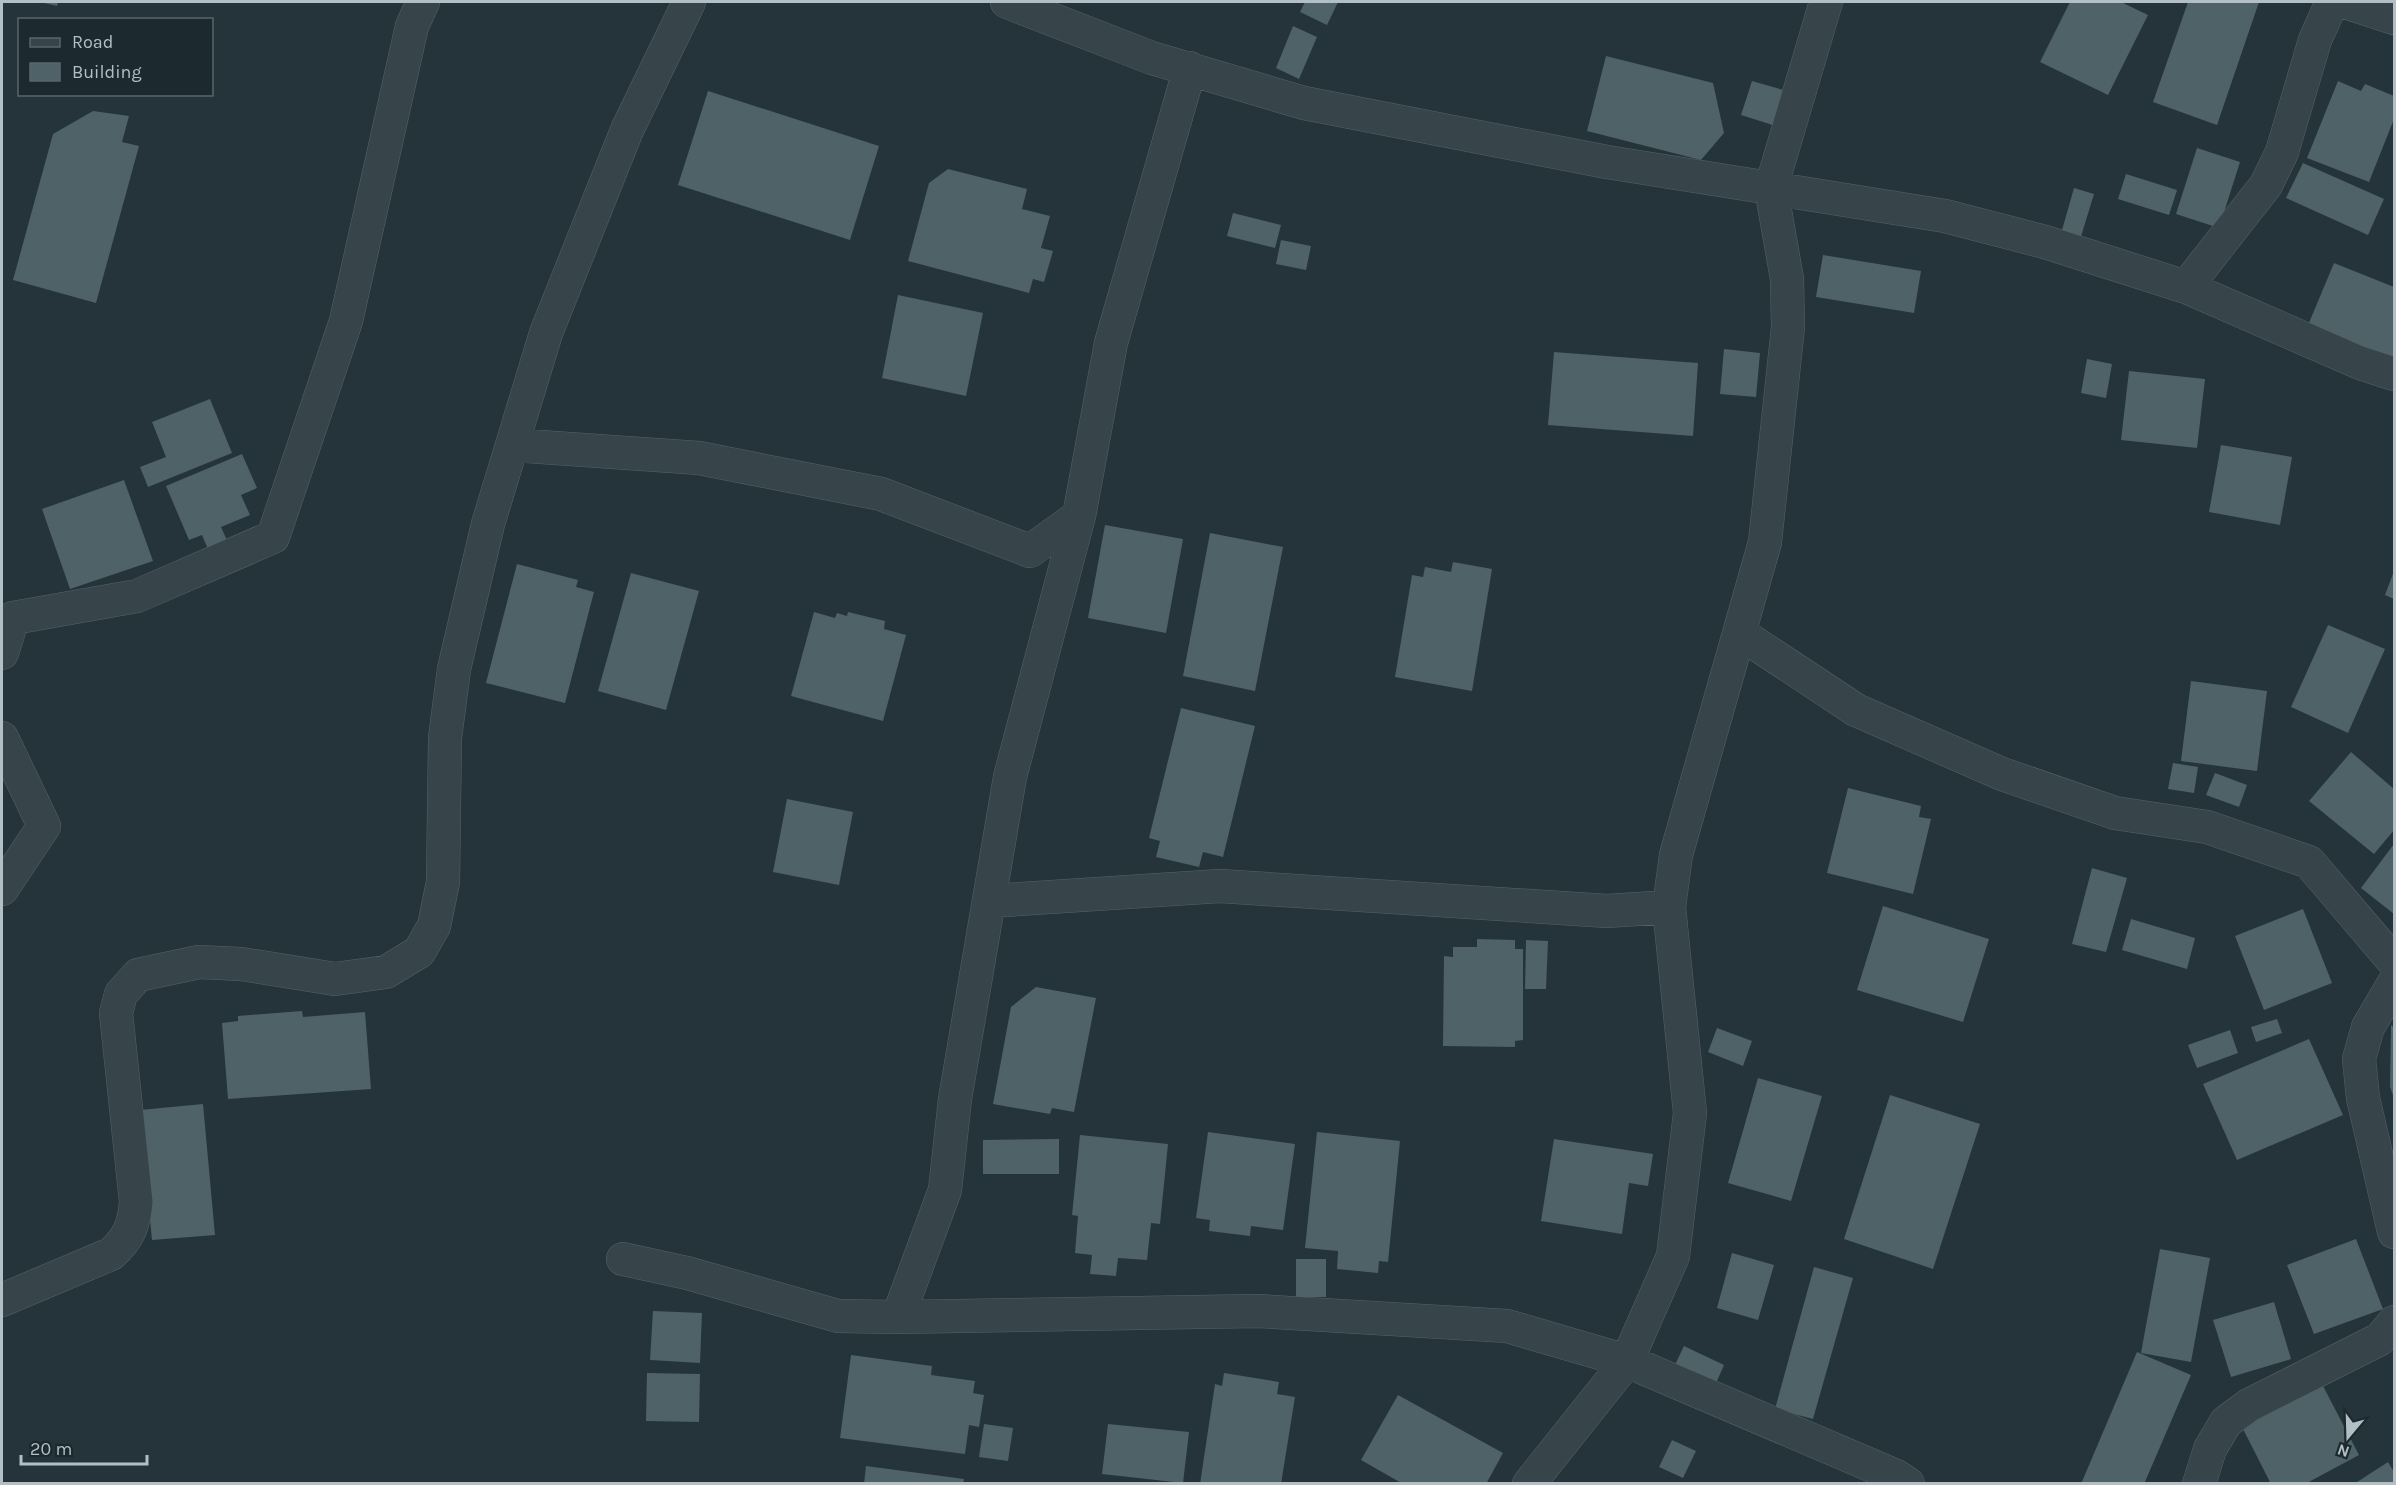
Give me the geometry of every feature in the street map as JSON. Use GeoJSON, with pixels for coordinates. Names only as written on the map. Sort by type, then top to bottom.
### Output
{"type":"FeatureCollection","features":[{"type":"Feature","properties":{"kind":"street"},"geometry":{"type":"LineString","coordinates":[[2,653],[13,618],[137,596],[273,537],[346,321],[412,26],[423,2]]}},
{"type":"Feature","properties":{"kind":"street"},"geometry":{"type":"LineString","coordinates":[[2,1300],[111,1254],[124,1242],[134,1224],[136,1202],[116,1014],[121,994],[138,975],[199,962],[241,964],[335,979],[386,972],[419,952],[434,926],[443,882],[445,738],[454,669],[488,524],[546,333],[627,130],[689,2]]}},
{"type":"Feature","properties":{"kind":"street"},"geometry":{"type":"LineString","coordinates":[[1007,2],[1152,58],[1304,103],[1607,162],[1945,216],[2045,242],[2186,287],[2360,363],[2394,374]]}},
{"type":"Feature","properties":{"kind":"street"},"geometry":{"type":"LineString","coordinates":[[1529,1484],[1627,1361],[1673,1256],[1690,1113],[1670,907],[1676,855],[1741,634],[1765,542],[1788,327],[1787,279],[1771,188],[1826,2]]}},
{"type":"Feature","properties":{"kind":"street"},"geometry":{"type":"LineString","coordinates":[[2186,287],[2266,185],[2282,152],[2315,40],[2332,2]]}},
{"type":"Feature","properties":{"kind":"street"},"geometry":{"type":"LineString","coordinates":[[2344,2],[2394,18]]}},
{"type":"Feature","properties":{"kind":"street"},"geometry":{"type":"LineString","coordinates":[[898,1317],[945,1190],[955,1099],[1010,777],[1079,516],[1111,343],[1190,68]]}},
{"type":"Feature","properties":{"kind":"street"},"geometry":{"type":"LineString","coordinates":[[512,445],[699,458],[881,494],[1029,551],[1079,516]]}},
{"type":"Feature","properties":{"kind":"street"},"geometry":{"type":"LineString","coordinates":[[1741,634],[1856,710],[2002,774],[2115,813],[2207,826],[2309,862],[2394,963]]}},
{"type":"Feature","properties":{"kind":"street"},"geometry":{"type":"LineString","coordinates":[[2,738],[44,826],[2,889]]}},
{"type":"Feature","properties":{"kind":"street"},"geometry":{"type":"LineString","coordinates":[[990,901],[1220,886],[1607,911],[1670,907]]}},
{"type":"Feature","properties":{"kind":"street"},"geometry":{"type":"LineString","coordinates":[[2394,983],[2368,1027],[2359,1059],[2363,1098],[2394,1232]]}},
{"type":"Feature","properties":{"kind":"street"},"geometry":{"type":"LineString","coordinates":[[622,1259],[687,1273],[838,1316],[1259,1311],[1507,1326],[1627,1361],[1896,1476],[1908,1484]]}},
{"type":"Feature","properties":{"kind":"street"},"geometry":{"type":"LineString","coordinates":[[2199,1484],[2210,1449],[2226,1422],[2248,1405],[2380,1339],[2394,1322]]}},
{"type":"Feature","properties":{"kind":"building"},"geometry":{"type":"Polygon","coordinates":[[[40,2],[58,2],[57,6],[40,2]]]}},
{"type":"Feature","properties":{"kind":"building"},"geometry":{"type":"Polygon","coordinates":[[[1305,2],[1338,2],[1327,25],[1300,12],[1305,2]]]}},
{"type":"Feature","properties":{"kind":"building"},"geometry":{"type":"Polygon","coordinates":[[[2070,2],[2121,2],[2148,15],[2108,95],[2040,62],[2070,2]]]}},
{"type":"Feature","properties":{"kind":"building"},"geometry":{"type":"Polygon","coordinates":[[[2188,2],[2259,2],[2217,125],[2153,102],[2188,2]]]}},
{"type":"Feature","properties":{"kind":"building"},"geometry":{"type":"Polygon","coordinates":[[[1293,26],[1317,37],[1299,79],[1276,68],[1293,26]]]}},
{"type":"Feature","properties":{"kind":"building"},"geometry":{"type":"Polygon","coordinates":[[[1606,56],[1713,83],[1724,133],[1701,160],[1587,131],[1606,56]]]}},
{"type":"Feature","properties":{"kind":"building"},"geometry":{"type":"Polygon","coordinates":[[[1752,81],[1790,92],[1779,127],[1741,115],[1752,81]]]}},
{"type":"Feature","properties":{"kind":"building"},"geometry":{"type":"Polygon","coordinates":[[[2338,81],[2361,91],[2365,84],[2394,96],[2394,119],[2369,182],[2307,158],[2338,81]]]}},
{"type":"Feature","properties":{"kind":"building"},"geometry":{"type":"Polygon","coordinates":[[[708,91],[879,146],[850,240],[678,185],[708,91]]]}},
{"type":"Feature","properties":{"kind":"building"},"geometry":{"type":"Polygon","coordinates":[[[93,111],[129,116],[122,142],[139,146],[96,303],[13,280],[53,134],[93,111]]]}},
{"type":"Feature","properties":{"kind":"building"},"geometry":{"type":"Polygon","coordinates":[[[2197,148],[2240,162],[2219,228],[2176,214],[2197,148]]]}},
{"type":"Feature","properties":{"kind":"building"},"geometry":{"type":"Polygon","coordinates":[[[2303,163],[2384,199],[2368,235],[2286,198],[2303,163]]]}},
{"type":"Feature","properties":{"kind":"building"},"geometry":{"type":"Polygon","coordinates":[[[948,169],[1027,189],[1022,209],[1050,216],[1041,248],[1053,251],[1044,282],[1033,279],[1029,293],[908,261],[929,183],[948,169]]]}},
{"type":"Feature","properties":{"kind":"building"},"geometry":{"type":"Polygon","coordinates":[[[2126,174],[2177,190],[2169,215],[2118,199],[2126,174]]]}},
{"type":"Feature","properties":{"kind":"building"},"geometry":{"type":"Polygon","coordinates":[[[2074,188],[2094,194],[2079,243],[2060,237],[2074,188]]]}},
{"type":"Feature","properties":{"kind":"building"},"geometry":{"type":"Polygon","coordinates":[[[1233,213],[1281,225],[1275,248],[1227,236],[1233,213]]]}},
{"type":"Feature","properties":{"kind":"building"},"geometry":{"type":"Polygon","coordinates":[[[1281,240],[1311,246],[1306,270],[1276,264],[1281,240]]]}},
{"type":"Feature","properties":{"kind":"building"},"geometry":{"type":"Polygon","coordinates":[[[1823,255],[1921,271],[1914,313],[1816,297],[1823,255]]]}},
{"type":"Feature","properties":{"kind":"building"},"geometry":{"type":"Polygon","coordinates":[[[2334,263],[2394,287],[2394,366],[2306,330],[2334,263]]]}},
{"type":"Feature","properties":{"kind":"building"},"geometry":{"type":"Polygon","coordinates":[[[898,295],[983,313],[966,396],[882,378],[898,295]]]}},
{"type":"Feature","properties":{"kind":"building"},"geometry":{"type":"Polygon","coordinates":[[[1724,349],[1760,353],[1756,397],[1720,394],[1724,349]]]}},
{"type":"Feature","properties":{"kind":"building"},"geometry":{"type":"Polygon","coordinates":[[[1554,352],[1698,363],[1693,436],[1548,425],[1554,352]]]}},
{"type":"Feature","properties":{"kind":"building"},"geometry":{"type":"Polygon","coordinates":[[[2087,359],[2112,364],[2106,398],[2081,393],[2087,359]]]}},
{"type":"Feature","properties":{"kind":"building"},"geometry":{"type":"Polygon","coordinates":[[[2129,371],[2205,379],[2197,448],[2121,440],[2129,371]]]}},
{"type":"Feature","properties":{"kind":"building"},"geometry":{"type":"Polygon","coordinates":[[[210,399],[232,453],[148,487],[140,467],[166,457],[152,422],[210,399]]]}},
{"type":"Feature","properties":{"kind":"building"},"geometry":{"type":"Polygon","coordinates":[[[2221,445],[2292,457],[2280,525],[2209,512],[2221,445]]]}},
{"type":"Feature","properties":{"kind":"building"},"geometry":{"type":"Polygon","coordinates":[[[242,454],[257,488],[241,495],[250,515],[221,527],[230,547],[210,554],[202,535],[189,540],[166,486],[242,454]]]}},
{"type":"Feature","properties":{"kind":"building"},"geometry":{"type":"Polygon","coordinates":[[[124,480],[153,561],[70,589],[42,509],[124,480]]]}},
{"type":"Feature","properties":{"kind":"building"},"geometry":{"type":"Polygon","coordinates":[[[1105,525],[1183,539],[1166,633],[1088,618],[1105,525]]]}},
{"type":"Feature","properties":{"kind":"building"},"geometry":{"type":"Polygon","coordinates":[[[1210,533],[1283,547],[1255,691],[1183,676],[1210,533]]]}},
{"type":"Feature","properties":{"kind":"building"},"geometry":{"type":"Polygon","coordinates":[[[1453,562],[1492,569],[1472,691],[1395,677],[1412,575],[1423,577],[1425,567],[1451,572],[1453,562]]]}},
{"type":"Feature","properties":{"kind":"building"},"geometry":{"type":"Polygon","coordinates":[[[517,564],[578,580],[576,587],[594,592],[565,703],[486,683],[517,564]]]}},
{"type":"Feature","properties":{"kind":"building"},"geometry":{"type":"Polygon","coordinates":[[[2394,571],[2394,599],[2385,595],[2394,571]]]}},
{"type":"Feature","properties":{"kind":"building"},"geometry":{"type":"Polygon","coordinates":[[[631,573],[699,591],[666,710],[598,691],[631,573]]]}},
{"type":"Feature","properties":{"kind":"building"},"geometry":{"type":"Polygon","coordinates":[[[814,612],[835,618],[837,613],[847,616],[848,612],[885,621],[884,629],[906,635],[883,721],[791,696],[814,612]]]}},
{"type":"Feature","properties":{"kind":"building"},"geometry":{"type":"Polygon","coordinates":[[[2328,625],[2385,649],[2348,733],[2291,707],[2328,625]]]}},
{"type":"Feature","properties":{"kind":"building"},"geometry":{"type":"Polygon","coordinates":[[[2191,681],[2267,691],[2257,771],[2181,761],[2191,681]]]}},
{"type":"Feature","properties":{"kind":"building"},"geometry":{"type":"Polygon","coordinates":[[[1181,708],[1255,726],[1223,857],[1203,852],[1199,867],[1156,857],[1160,841],[1149,838],[1181,708]]]}},
{"type":"Feature","properties":{"kind":"building"},"geometry":{"type":"Polygon","coordinates":[[[2351,752],[2394,789],[2394,830],[2374,854],[2309,801],[2351,752]]]}},
{"type":"Feature","properties":{"kind":"building"},"geometry":{"type":"Polygon","coordinates":[[[2173,763],[2198,767],[2194,793],[2168,789],[2173,763]]]}},
{"type":"Feature","properties":{"kind":"building"},"geometry":{"type":"Polygon","coordinates":[[[2215,773],[2247,785],[2239,807],[2206,795],[2215,773]]]}},
{"type":"Feature","properties":{"kind":"building"},"geometry":{"type":"Polygon","coordinates":[[[1848,788],[1921,806],[1919,817],[1931,819],[1913,894],[1827,873],[1848,788]]]}},
{"type":"Feature","properties":{"kind":"building"},"geometry":{"type":"Polygon","coordinates":[[[787,799],[853,812],[839,885],[773,872],[787,799]]]}},
{"type":"Feature","properties":{"kind":"building"},"geometry":{"type":"Polygon","coordinates":[[[2394,844],[2394,914],[2361,888],[2394,844]]]}},
{"type":"Feature","properties":{"kind":"building"},"geometry":{"type":"Polygon","coordinates":[[[2092,868],[2127,878],[2106,952],[2072,944],[2092,868]]]}},
{"type":"Feature","properties":{"kind":"building"},"geometry":{"type":"Polygon","coordinates":[[[1883,906],[1989,939],[1963,1022],[1857,990],[1883,906]]]}},
{"type":"Feature","properties":{"kind":"building"},"geometry":{"type":"Polygon","coordinates":[[[2303,909],[2332,983],[2264,1010],[2235,936],[2303,909]]]}},
{"type":"Feature","properties":{"kind":"building"},"geometry":{"type":"Polygon","coordinates":[[[2131,919],[2195,938],[2187,969],[2122,950],[2131,919]]]}},
{"type":"Feature","properties":{"kind":"building"},"geometry":{"type":"Polygon","coordinates":[[[1477,939],[1515,940],[1515,949],[1523,949],[1523,1040],[1515,1041],[1515,1047],[1443,1046],[1444,956],[1453,957],[1453,947],[1477,947],[1477,939]]]}},
{"type":"Feature","properties":{"kind":"building"},"geometry":{"type":"Polygon","coordinates":[[[1526,940],[1548,941],[1546,989],[1525,989],[1526,940]]]}},
{"type":"Feature","properties":{"kind":"building"},"geometry":{"type":"Polygon","coordinates":[[[1036,987],[1096,998],[1074,1112],[1052,1108],[1050,1114],[993,1104],[1011,1007],[1036,987]]]}},
{"type":"Feature","properties":{"kind":"building"},"geometry":{"type":"Polygon","coordinates":[[[302,1011],[303,1017],[365,1012],[371,1089],[228,1099],[222,1023],[238,1021],[238,1016],[302,1011]]]}},
{"type":"Feature","properties":{"kind":"building"},"geometry":{"type":"Polygon","coordinates":[[[2277,1019],[2282,1033],[2256,1042],[2251,1027],[2277,1019]]]}},
{"type":"Feature","properties":{"kind":"building"},"geometry":{"type":"Polygon","coordinates":[[[2391,1025],[2394,1028],[2394,1098],[2390,1087],[2391,1025]]]}},
{"type":"Feature","properties":{"kind":"building"},"geometry":{"type":"Polygon","coordinates":[[[1717,1028],[1752,1041],[1743,1066],[1708,1052],[1717,1028]]]}},
{"type":"Feature","properties":{"kind":"building"},"geometry":{"type":"Polygon","coordinates":[[[2230,1030],[2238,1053],[2197,1068],[2188,1045],[2230,1030]]]}},
{"type":"Feature","properties":{"kind":"building"},"geometry":{"type":"Polygon","coordinates":[[[2309,1039],[2343,1115],[2237,1160],[2203,1084],[2309,1039]]]}},
{"type":"Feature","properties":{"kind":"building"},"geometry":{"type":"Polygon","coordinates":[[[1758,1078],[1822,1096],[1791,1201],[1728,1183],[1758,1078]]]}},
{"type":"Feature","properties":{"kind":"building"},"geometry":{"type":"Polygon","coordinates":[[[1890,1095],[1980,1124],[1933,1269],[1844,1239],[1890,1095]]]}},
{"type":"Feature","properties":{"kind":"building"},"geometry":{"type":"Polygon","coordinates":[[[203,1104],[215,1235],[152,1240],[140,1110],[203,1104]]]}},
{"type":"Feature","properties":{"kind":"building"},"geometry":{"type":"Polygon","coordinates":[[[1208,1132],[1295,1144],[1283,1230],[1251,1226],[1250,1236],[1209,1231],[1210,1220],[1196,1218],[1208,1132]]]}},
{"type":"Feature","properties":{"kind":"building"},"geometry":{"type":"Polygon","coordinates":[[[1317,1132],[1400,1141],[1388,1262],[1379,1261],[1378,1273],[1337,1269],[1338,1251],[1305,1248],[1317,1132]]]}},
{"type":"Feature","properties":{"kind":"building"},"geometry":{"type":"Polygon","coordinates":[[[1080,1135],[1168,1144],[1160,1224],[1151,1223],[1147,1260],[1118,1258],[1116,1276],[1090,1274],[1092,1255],[1075,1253],[1078,1216],[1072,1215],[1080,1135]]]}},
{"type":"Feature","properties":{"kind":"building"},"geometry":{"type":"Polygon","coordinates":[[[1059,1139],[1059,1174],[983,1174],[983,1140],[1059,1139]]]}},
{"type":"Feature","properties":{"kind":"building"},"geometry":{"type":"Polygon","coordinates":[[[1554,1139],[1653,1154],[1648,1186],[1629,1183],[1622,1234],[1541,1221],[1554,1139]]]}},
{"type":"Feature","properties":{"kind":"building"},"geometry":{"type":"Polygon","coordinates":[[[2356,1239],[2383,1309],[2314,1334],[2287,1265],[2356,1239]]]}},
{"type":"Feature","properties":{"kind":"building"},"geometry":{"type":"Polygon","coordinates":[[[2160,1249],[2210,1258],[2191,1362],[2141,1353],[2160,1249]]]}},
{"type":"Feature","properties":{"kind":"building"},"geometry":{"type":"Polygon","coordinates":[[[1732,1253],[1774,1265],[1758,1320],[1717,1308],[1732,1253]]]}},
{"type":"Feature","properties":{"kind":"building"},"geometry":{"type":"Polygon","coordinates":[[[1296,1259],[1326,1259],[1326,1297],[1296,1297],[1296,1259]]]}},
{"type":"Feature","properties":{"kind":"building"},"geometry":{"type":"Polygon","coordinates":[[[1814,1267],[1853,1278],[1813,1419],[1775,1409],[1814,1267]]]}},
{"type":"Feature","properties":{"kind":"building"},"geometry":{"type":"Polygon","coordinates":[[[2274,1302],[2291,1359],[2231,1377],[2213,1320],[2274,1302]]]}},
{"type":"Feature","properties":{"kind":"building"},"geometry":{"type":"Polygon","coordinates":[[[653,1311],[702,1313],[700,1363],[650,1360],[653,1311]]]}},
{"type":"Feature","properties":{"kind":"building"},"geometry":{"type":"Polygon","coordinates":[[[1684,1346],[1724,1365],[1713,1390],[1672,1371],[1684,1346]]]}},
{"type":"Feature","properties":{"kind":"building"},"geometry":{"type":"Polygon","coordinates":[[[2137,1352],[2191,1375],[2144,1484],[2081,1484],[2137,1352]]]}},
{"type":"Feature","properties":{"kind":"building"},"geometry":{"type":"Polygon","coordinates":[[[851,1355],[932,1366],[931,1375],[975,1381],[973,1393],[984,1395],[979,1427],[969,1425],[965,1454],[840,1438],[851,1355]]]}},
{"type":"Feature","properties":{"kind":"building"},"geometry":{"type":"Polygon","coordinates":[[[647,1373],[700,1374],[699,1422],[646,1421],[647,1373]]]}},
{"type":"Feature","properties":{"kind":"building"},"geometry":{"type":"Polygon","coordinates":[[[1224,1373],[1279,1382],[1277,1394],[1295,1397],[1281,1484],[1200,1484],[1215,1384],[1222,1386],[1224,1373]]]}},
{"type":"Feature","properties":{"kind":"building"},"geometry":{"type":"Polygon","coordinates":[[[2323,1386],[2359,1455],[2305,1484],[2271,1484],[2242,1427],[2323,1386]]]}},
{"type":"Feature","properties":{"kind":"building"},"geometry":{"type":"Polygon","coordinates":[[[1398,1395],[1503,1453],[1486,1484],[1403,1484],[1361,1460],[1398,1395]]]}},
{"type":"Feature","properties":{"kind":"building"},"geometry":{"type":"Polygon","coordinates":[[[984,1424],[1013,1428],[1008,1461],[979,1457],[984,1424]]]}},
{"type":"Feature","properties":{"kind":"building"},"geometry":{"type":"Polygon","coordinates":[[[1108,1424],[1189,1432],[1183,1483],[1102,1474],[1108,1424]]]}},
{"type":"Feature","properties":{"kind":"building"},"geometry":{"type":"Polygon","coordinates":[[[1672,1440],[1696,1451],[1683,1478],[1659,1467],[1672,1440]]]}},
{"type":"Feature","properties":{"kind":"building"},"geometry":{"type":"Polygon","coordinates":[[[2388,1462],[2394,1472],[2394,1484],[2354,1484],[2388,1462]]]}},
{"type":"Feature","properties":{"kind":"building"},"geometry":{"type":"Polygon","coordinates":[[[866,1466],[964,1479],[963,1484],[864,1484],[866,1466]]]}}]}
